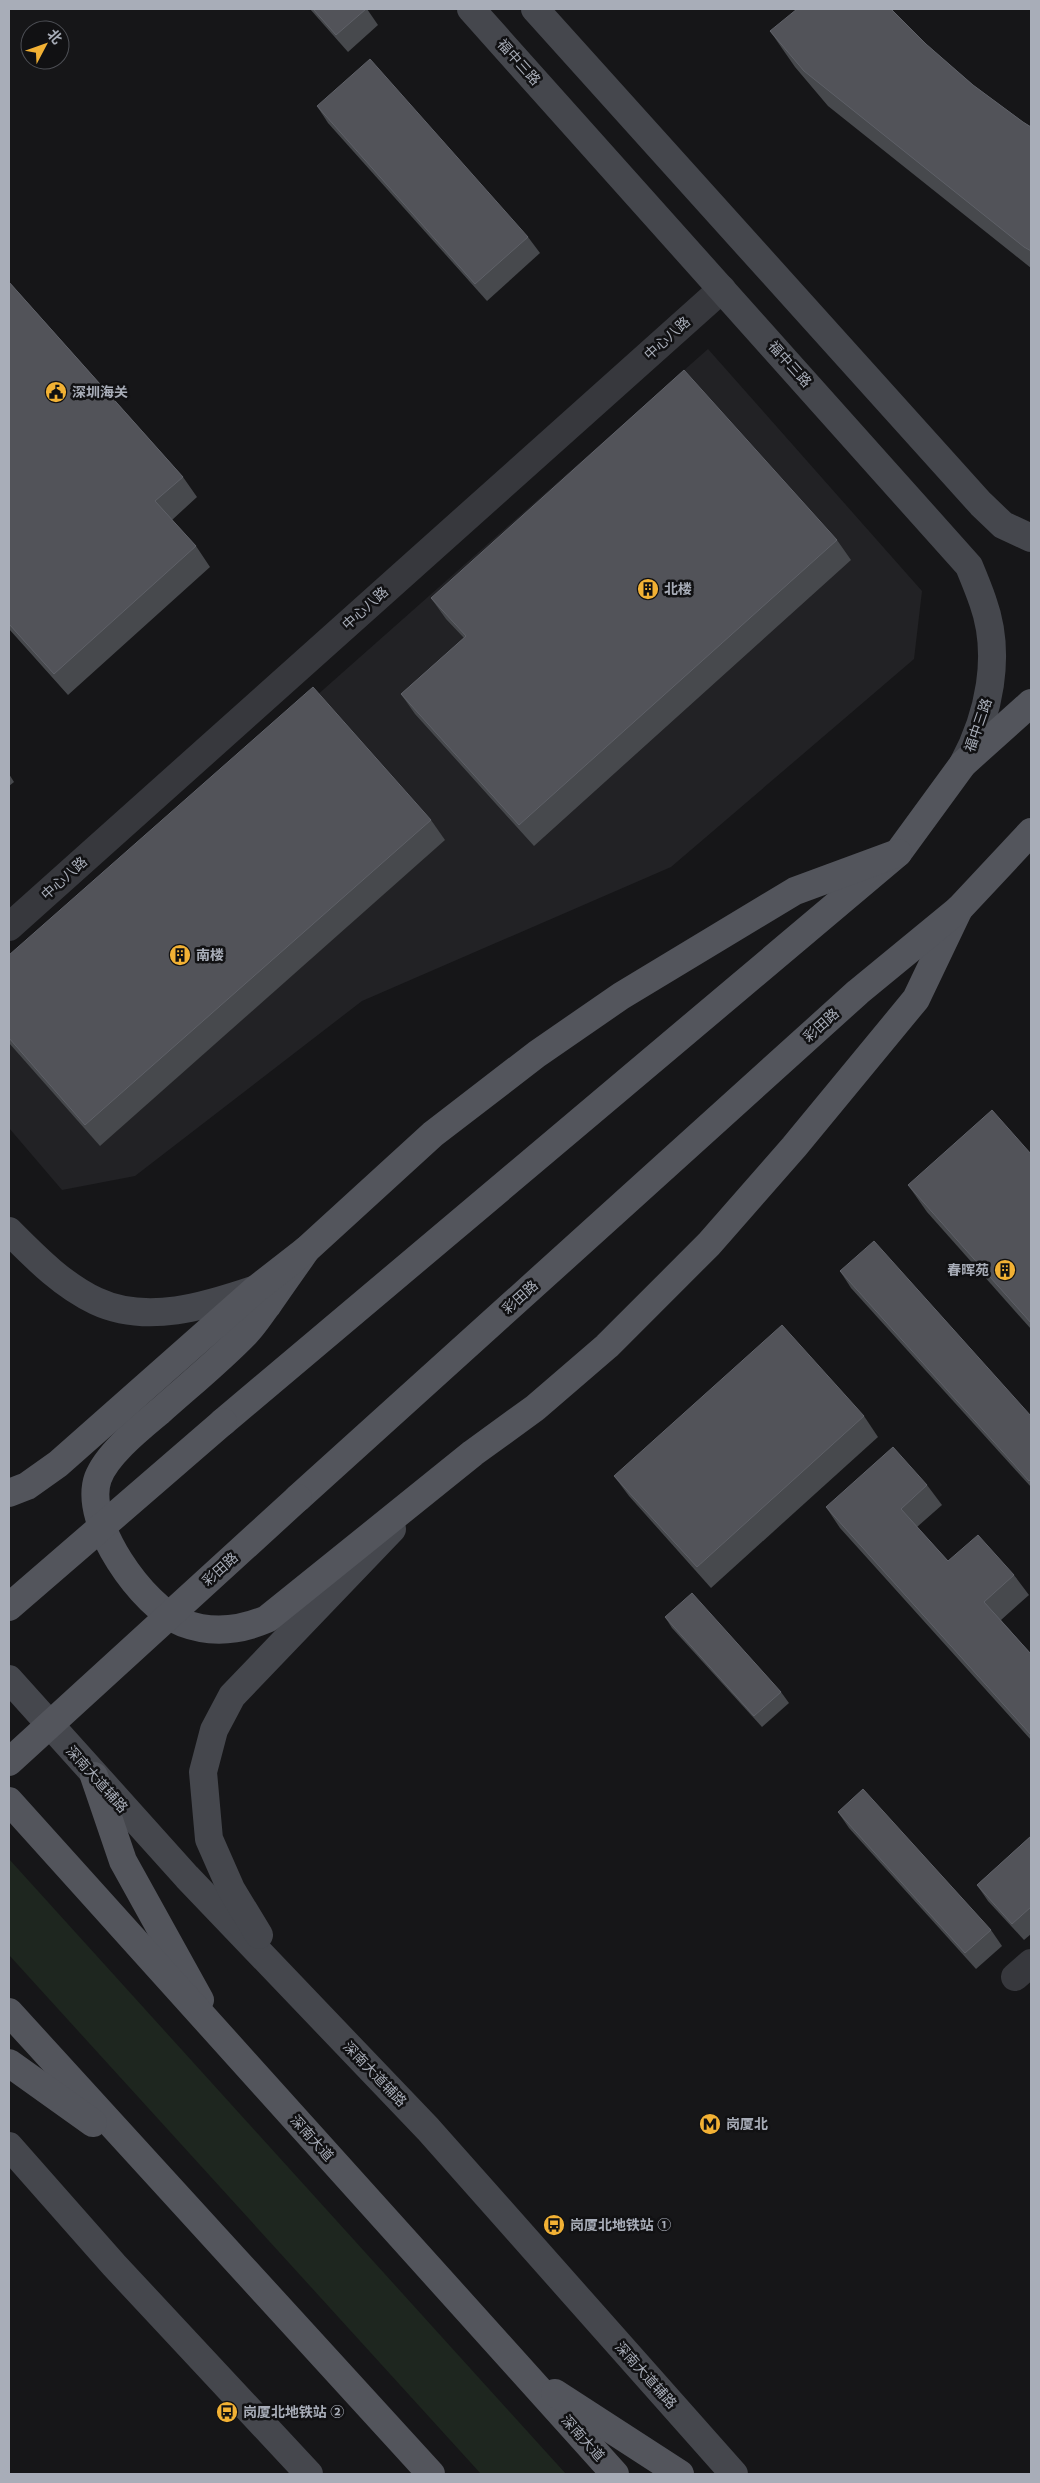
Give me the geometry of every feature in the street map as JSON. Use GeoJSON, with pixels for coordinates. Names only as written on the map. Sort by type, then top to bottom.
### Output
{"type":"FeatureCollection","features":[{"type":"Feature","properties":{"kind":"main road","name":"福中三路"},"geometry":{"type":"LineString","coordinates":[[471,9],[969,566],[984,602],[992,650],[991,673],[982,720],[974,744],[963,764]]}},
{"type":"Feature","properties":{"kind":"main road"},"geometry":{"type":"LineString","coordinates":[[535,9],[981,504],[1003,525],[1031,538]]}},
{"type":"Feature","properties":{"kind":"main road"},"geometry":{"type":"LineString","coordinates":[[9,1607],[222,1422],[898,853],[963,764],[1031,703]]}},
{"type":"Feature","properties":{"kind":"main road","name":"彩田路"},"geometry":{"type":"LineString","coordinates":[[9,1762],[858,992],[959,909],[1031,832]]}},
{"type":"Feature","properties":{"kind":"main road"},"geometry":{"type":"LineString","coordinates":[[9,1493],[26,1486],[58,1464],[256,1289],[306,1250],[433,1134],[537,1054],[621,996],[795,891],[898,853]]}},
{"type":"Feature","properties":{"kind":"main road"},"geometry":{"type":"LineString","coordinates":[[306,1250],[248,1332],[133,1435],[112,1457],[98,1478],[95,1507],[105,1536],[122,1565],[139,1587],[164,1611],[182,1622],[211,1630],[230,1630],[249,1627],[267,1619],[424,1495],[473,1453],[535,1408],[607,1346],[709,1244],[794,1147],[916,999],[959,909]]}},
{"type":"Feature","properties":{"kind":"main road"},"geometry":{"type":"LineString","coordinates":[[9,1231],[64,1281],[96,1301],[120,1308],[151,1312],[175,1311],[204,1306],[256,1289]]}},
{"type":"Feature","properties":{"kind":"main road"},"geometry":{"type":"LineString","coordinates":[[311,2007],[258,1934],[231,1889],[209,1839],[203,1772],[214,1730],[232,1696],[267,1658],[304,1624],[424,1495]]}},
{"type":"Feature","properties":{"kind":"main road","name":"深南大道辅路"},"geometry":{"type":"LineString","coordinates":[[9,1679],[94,1776],[428,2129],[734,2474]]}},
{"type":"Feature","properties":{"kind":"main road"},"geometry":{"type":"LineString","coordinates":[[94,1776],[123,1860],[184,1967],[216,2030]]}},
{"type":"Feature","properties":{"kind":"main road","name":"深南大道"},"geometry":{"type":"LineString","coordinates":[[9,1801],[615,2474]]}},
{"type":"Feature","properties":{"kind":"main road"},"geometry":{"type":"LineString","coordinates":[[9,2012],[431,2474]]}},
{"type":"Feature","properties":{"kind":"main road"},"geometry":{"type":"LineString","coordinates":[[9,2064],[146,2162]]}},
{"type":"Feature","properties":{"kind":"main road"},"geometry":{"type":"LineString","coordinates":[[9,2146],[114,2265],[309,2474]]}},
{"type":"Feature","properties":{"kind":"main road"},"geometry":{"type":"LineString","coordinates":[[526,2375],[680,2474]]}},
{"type":"Feature","properties":{"kind":"main road"},"geometry":{"type":"LineString","coordinates":[[398,2438],[415,2474]]}},
{"type":"Feature","properties":{"kind":"street","name":"中心八路"},"geometry":{"type":"LineString","coordinates":[[9,927],[722,289]]}},
{"type":"Feature","properties":{"kind":"shaded area"},"geometry":{"type":"Polygon","coordinates":[[[708,349],[922,591],[914,659],[671,867],[362,1001],[135,1176],[62,1190],[9,1128],[9,968],[708,349]]]}},
{"type":"Feature","properties":{"kind":"shaded area"},"geometry":{"type":"Polygon","coordinates":[[[9,1859],[566,2474],[481,2474],[9,1955],[9,1859]]]}},
{"type":"Feature","properties":{"kind":"building"},"geometry":{"type":"Polygon","coordinates":[[[313,9],[366,9],[336,35],[313,9]]]}},
{"type":"Feature","properties":{"kind":"building"},"geometry":{"type":"Polygon","coordinates":[[[797,9],[891,9],[926,44],[973,85],[1031,127],[1031,251],[804,71],[770,31],[797,9]]]}},
{"type":"Feature","properties":{"kind":"building"},"geometry":{"type":"Polygon","coordinates":[[[370,59],[528,237],[475,284],[317,106],[370,59]]]}},
{"type":"Feature","properties":{"kind":"building","name":"深圳海关"},"geometry":{"type":"Polygon","coordinates":[[[9,282],[183,477],[155,501],[196,546],[54,674],[9,624],[9,282]]]}},
{"type":"Feature","properties":{"kind":"building","name":"北楼"},"geometry":{"type":"Polygon","coordinates":[[[684,370],[837,540],[519,825],[401,694],[466,636],[431,598],[684,370]]]}},
{"type":"Feature","properties":{"kind":"building","name":"南楼"},"geometry":{"type":"Polygon","coordinates":[[[313,687],[431,820],[85,1125],[9,1038],[9,955],[313,687]]]}},
{"type":"Feature","properties":{"kind":"building","name":"春晖苑"},"geometry":{"type":"Polygon","coordinates":[[[992,1110],[1031,1154],[1031,1323],[908,1185],[992,1110]]]}},
{"type":"Feature","properties":{"kind":"building"},"geometry":{"type":"Polygon","coordinates":[[[874,1241],[1031,1416],[1031,1479],[1029,1481],[840,1271],[874,1241]]]}},
{"type":"Feature","properties":{"kind":"building"},"geometry":{"type":"Polygon","coordinates":[[[782,1325],[864,1416],[697,1567],[614,1476],[782,1325]]]}},
{"type":"Feature","properties":{"kind":"building"},"geometry":{"type":"Polygon","coordinates":[[[893,1447],[927,1485],[901,1509],[948,1561],[978,1535],[1014,1575],[984,1602],[1031,1654],[1031,1735],[826,1507],[893,1447]]]}},
{"type":"Feature","properties":{"kind":"building"},"geometry":{"type":"Polygon","coordinates":[[[692,1593],[781,1692],[754,1716],[665,1617],[692,1593]]]}},
{"type":"Feature","properties":{"kind":"building"},"geometry":{"type":"Polygon","coordinates":[[[863,1789],[991,1930],[965,1953],[838,1812],[863,1789]]]}},
{"type":"Feature","properties":{"kind":"building"},"geometry":{"type":"Polygon","coordinates":[[[1031,1836],[1031,1907],[1012,1924],[977,1885],[1031,1836]]]}},
{"type":"Feature","properties":{"kind":"place","name":"深圳海关"},"geometry":{"type":"Point","coordinates":[56,392]}},
{"type":"Feature","properties":{"kind":"place","name":"北楼"},"geometry":{"type":"Point","coordinates":[648,589]}},
{"type":"Feature","properties":{"kind":"place","name":"南楼"},"geometry":{"type":"Point","coordinates":[180,955]}},
{"type":"Feature","properties":{"kind":"place","name":"春晖苑"},"geometry":{"type":"Point","coordinates":[1005,1270]}},
{"type":"Feature","properties":{"kind":"place","name":"岗厦北"},"geometry":{"type":"Point","coordinates":[710,2124]}},
{"type":"Feature","properties":{"kind":"place","name":"岗厦北地铁站 ①"},"geometry":{"type":"Point","coordinates":[554,2225]}},
{"type":"Feature","properties":{"kind":"place","name":"岗厦北地铁站 ②"},"geometry":{"type":"Point","coordinates":[227,2412]}}]}
